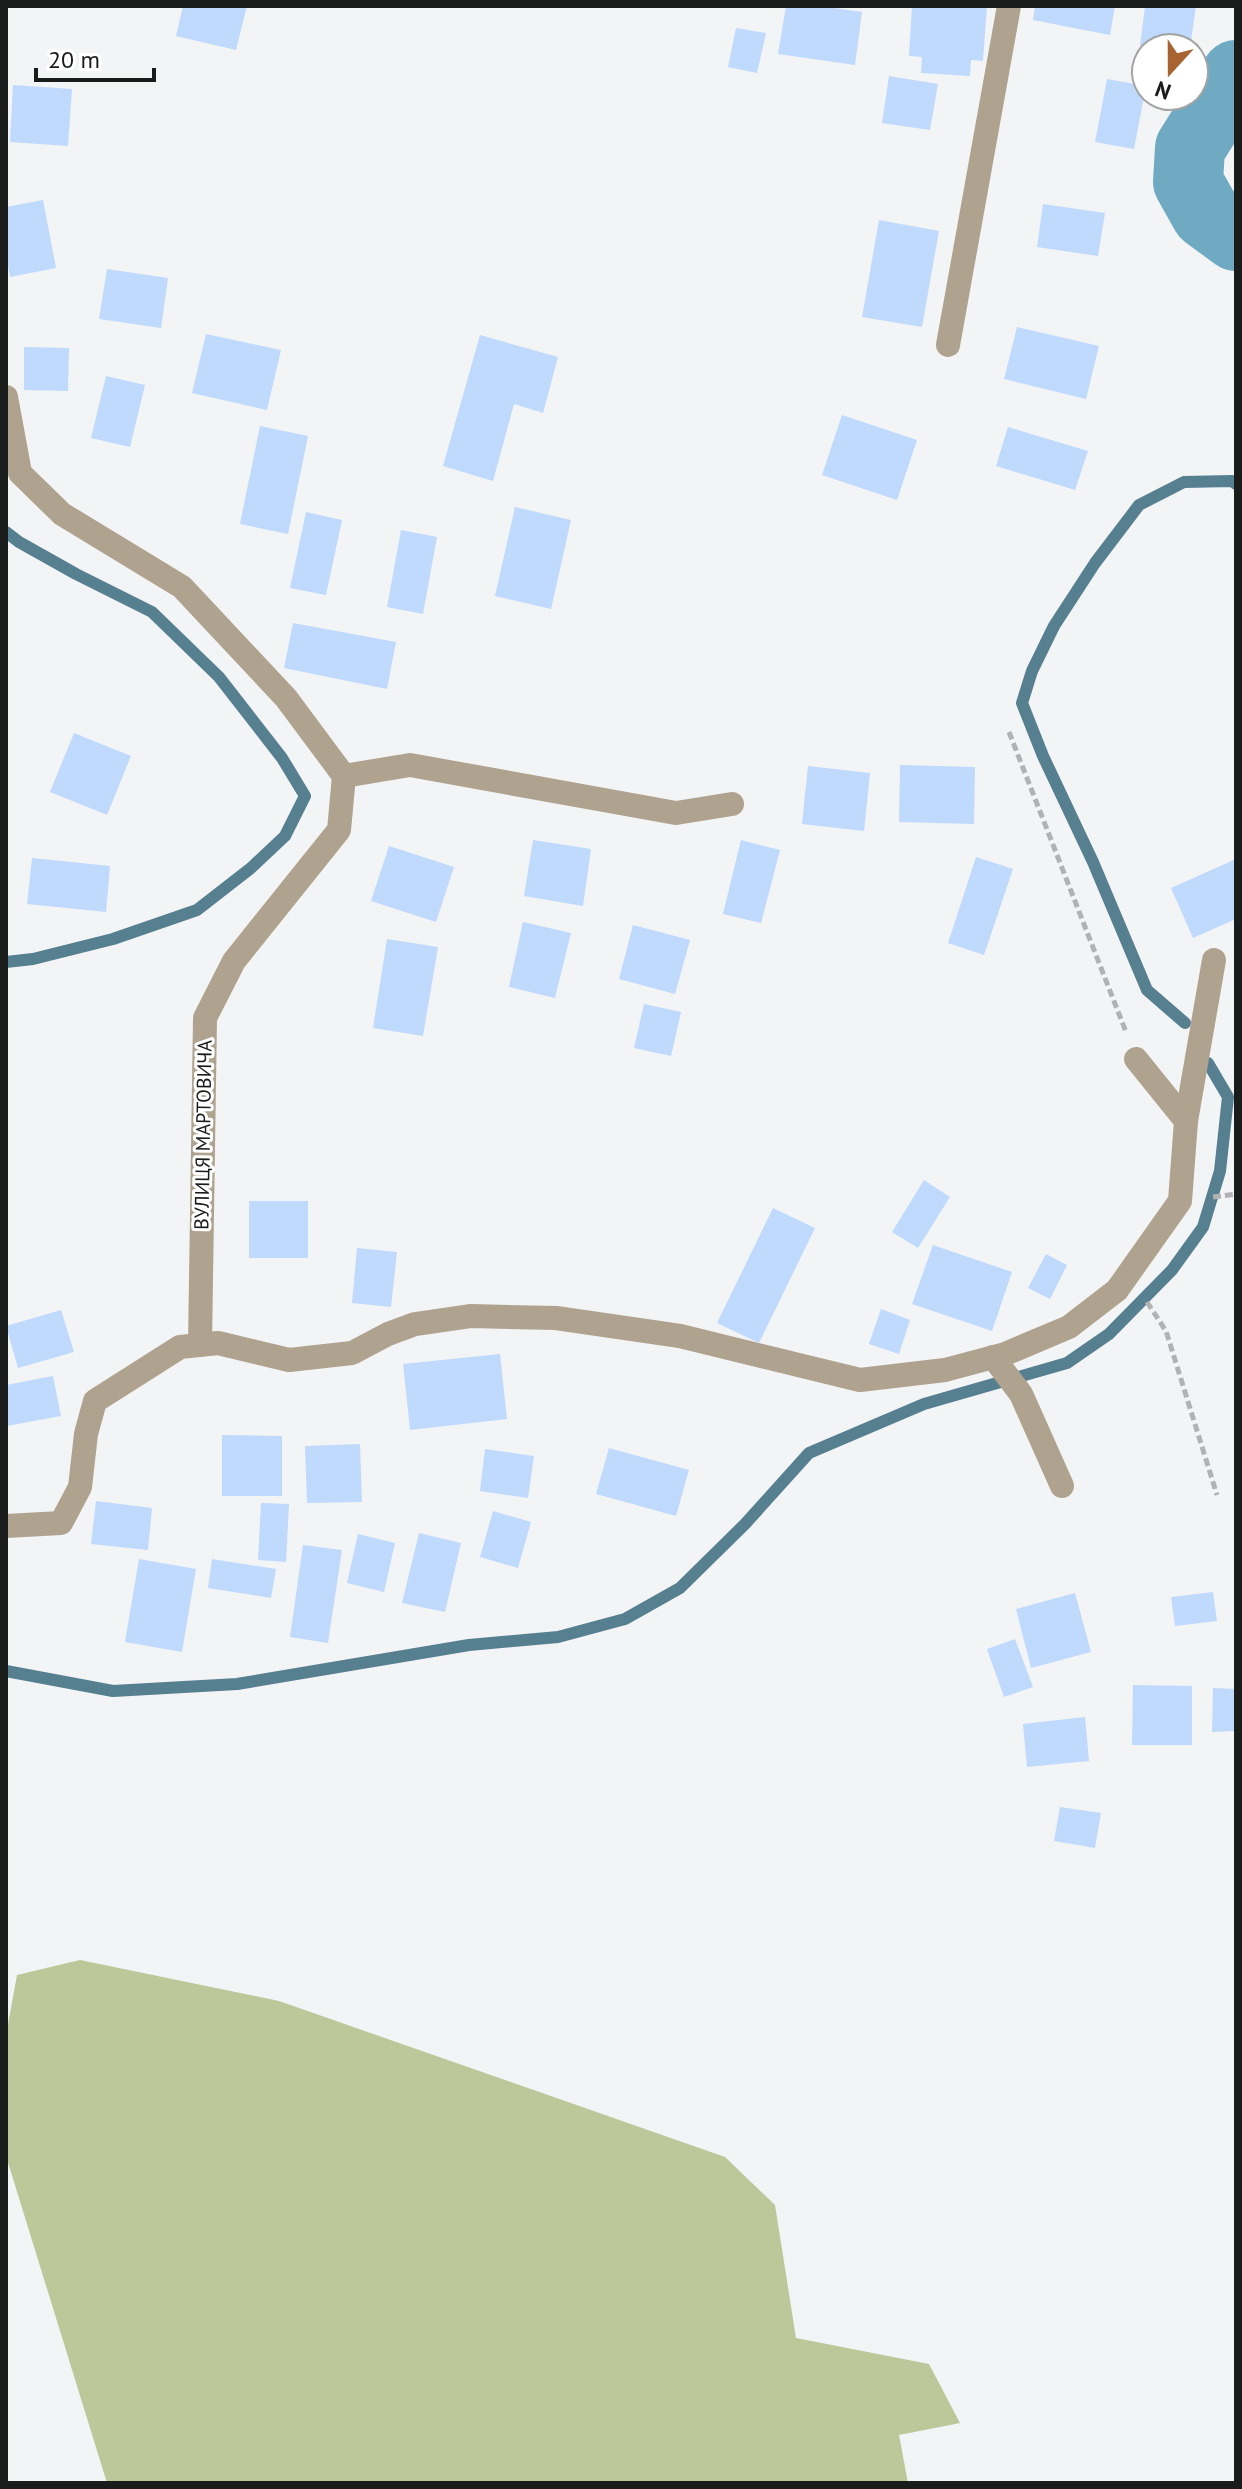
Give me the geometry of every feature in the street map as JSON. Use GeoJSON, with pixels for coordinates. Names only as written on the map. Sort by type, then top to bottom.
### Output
{"type":"FeatureCollection","features":[{"type":"Feature","properties":{"kind":"street"},"geometry":{"type":"LineString","coordinates":[[948,345],[1009,6]]}},
{"type":"Feature","properties":{"kind":"street"},"geometry":{"type":"LineString","coordinates":[[6,397],[20,473],[62,514],[182,587],[286,698],[344,776],[410,765],[676,813],[732,804]]}},
{"type":"Feature","properties":{"kind":"street","name":"ВУЛИЦЯ МАРТОВИЧА"},"geometry":{"type":"LineString","coordinates":[[200,1345],[205,1018],[234,961],[339,830],[344,776]]}},
{"type":"Feature","properties":{"kind":"street"},"geometry":{"type":"LineString","coordinates":[[6,1526],[61,1523],[80,1487],[86,1434],[95,1401],[180,1347],[218,1343],[289,1360],[352,1353],[415,1324],[470,1316],[556,1318],[680,1336],[860,1380],[945,1370],[993,1357],[1069,1327],[1117,1290],[1180,1201],[1186,1121],[1214,960]]}},
{"type":"Feature","properties":{"kind":"street"},"geometry":{"type":"LineString","coordinates":[[1136,1059],[1186,1121]]}},
{"type":"Feature","properties":{"kind":"street"},"geometry":{"type":"LineString","coordinates":[[993,1357],[1021,1394],[1062,1486]]}},
{"type":"Feature","properties":{"kind":"path"},"geometry":{"type":"LineString","coordinates":[[1009,732],[1136,1059]]}},
{"type":"Feature","properties":{"kind":"path"},"geometry":{"type":"LineString","coordinates":[[1150,1307],[1166,1331],[1217,1495]]}},
{"type":"Feature","properties":{"kind":"green space"},"geometry":{"type":"Polygon","coordinates":[[[80,1960],[279,2001],[725,2157],[775,2205],[796,2338],[929,2364],[960,2423],[899,2435],[908,2483],[107,2483],[6,2156],[6,2035],[17,1975],[80,1960]]]}},
{"type":"Feature","properties":{"kind":"building"},"geometry":{"type":"Polygon","coordinates":[[[183,6],[247,6],[236,50],[176,36],[183,6]]]}},
{"type":"Feature","properties":{"kind":"building"},"geometry":{"type":"Polygon","coordinates":[[[786,6],[820,6],[862,12],[855,65],[778,54],[786,6]]]}},
{"type":"Feature","properties":{"kind":"building"},"geometry":{"type":"Polygon","coordinates":[[[912,6],[987,6],[983,61],[971,60],[970,76],[921,73],[922,57],[909,56],[912,6]]]}},
{"type":"Feature","properties":{"kind":"building"},"geometry":{"type":"Polygon","coordinates":[[[1035,6],[1115,6],[1110,35],[1033,20],[1035,6]]]}},
{"type":"Feature","properties":{"kind":"building"},"geometry":{"type":"Polygon","coordinates":[[[1145,6],[1196,6],[1192,32],[1142,32],[1145,6]]]}},
{"type":"Feature","properties":{"kind":"building"},"geometry":{"type":"Polygon","coordinates":[[[736,28],[766,33],[757,73],[728,67],[736,28]]]}},
{"type":"Feature","properties":{"kind":"building"},"geometry":{"type":"Polygon","coordinates":[[[889,76],[938,84],[930,130],[882,123],[889,76]]]}},
{"type":"Feature","properties":{"kind":"building"},"geometry":{"type":"Polygon","coordinates":[[[1107,79],[1130,83],[1130,112],[1141,112],[1134,149],[1095,142],[1107,79]]]}},
{"type":"Feature","properties":{"kind":"building"},"geometry":{"type":"Polygon","coordinates":[[[13,85],[72,89],[68,146],[10,142],[13,85]]]}},
{"type":"Feature","properties":{"kind":"building"},"geometry":{"type":"Polygon","coordinates":[[[43,200],[56,268],[10,277],[6,254],[6,207],[43,200]]]}},
{"type":"Feature","properties":{"kind":"building"},"geometry":{"type":"Polygon","coordinates":[[[1043,204],[1105,213],[1098,256],[1037,247],[1043,204]]]}},
{"type":"Feature","properties":{"kind":"building"},"geometry":{"type":"Polygon","coordinates":[[[879,220],[939,231],[922,327],[862,317],[879,220]]]}},
{"type":"Feature","properties":{"kind":"building"},"geometry":{"type":"Polygon","coordinates":[[[107,269],[168,278],[161,328],[99,319],[107,269]]]}},
{"type":"Feature","properties":{"kind":"building"},"geometry":{"type":"Polygon","coordinates":[[[1017,327],[1099,346],[1086,399],[1004,379],[1017,327]]]}},
{"type":"Feature","properties":{"kind":"building"},"geometry":{"type":"Polygon","coordinates":[[[206,334],[281,350],[267,410],[192,393],[206,334]]]}},
{"type":"Feature","properties":{"kind":"building"},"geometry":{"type":"Polygon","coordinates":[[[480,335],[558,357],[543,413],[514,404],[493,481],[443,466],[480,335]]]}},
{"type":"Feature","properties":{"kind":"building"},"geometry":{"type":"Polygon","coordinates":[[[24,347],[69,348],[68,391],[24,390],[24,347]]]}},
{"type":"Feature","properties":{"kind":"building"},"geometry":{"type":"Polygon","coordinates":[[[106,376],[145,385],[130,447],[91,438],[106,376]]]}},
{"type":"Feature","properties":{"kind":"building"},"geometry":{"type":"Polygon","coordinates":[[[842,415],[917,440],[897,500],[822,475],[842,415]]]}},
{"type":"Feature","properties":{"kind":"building"},"geometry":{"type":"Polygon","coordinates":[[[260,426],[308,436],[288,534],[240,524],[260,426]]]}},
{"type":"Feature","properties":{"kind":"building"},"geometry":{"type":"Polygon","coordinates":[[[1008,427],[1088,451],[1075,490],[996,466],[1008,427]]]}},
{"type":"Feature","properties":{"kind":"building"},"geometry":{"type":"Polygon","coordinates":[[[515,507],[571,520],[551,609],[495,596],[515,507]]]}},
{"type":"Feature","properties":{"kind":"building"},"geometry":{"type":"Polygon","coordinates":[[[306,512],[342,520],[326,595],[290,588],[306,512]]]}},
{"type":"Feature","properties":{"kind":"building"},"geometry":{"type":"Polygon","coordinates":[[[401,530],[437,537],[423,614],[387,607],[401,530]]]}},
{"type":"Feature","properties":{"kind":"building"},"geometry":{"type":"Polygon","coordinates":[[[293,623],[396,642],[387,689],[284,668],[293,623]]]}},
{"type":"Feature","properties":{"kind":"building"},"geometry":{"type":"Polygon","coordinates":[[[74,733],[131,756],[107,815],[50,792],[74,733]]]}},
{"type":"Feature","properties":{"kind":"building"},"geometry":{"type":"Polygon","coordinates":[[[900,765],[975,767],[974,824],[899,822],[900,765]]]}},
{"type":"Feature","properties":{"kind":"building"},"geometry":{"type":"Polygon","coordinates":[[[808,766],[870,773],[864,831],[802,824],[808,766]]]}},
{"type":"Feature","properties":{"kind":"building"},"geometry":{"type":"Polygon","coordinates":[[[533,840],[591,849],[583,906],[524,896],[533,840]]]}},
{"type":"Feature","properties":{"kind":"building"},"geometry":{"type":"Polygon","coordinates":[[[741,840],[780,850],[761,923],[723,914],[741,840]]]}},
{"type":"Feature","properties":{"kind":"building"},"geometry":{"type":"Polygon","coordinates":[[[389,846],[454,867],[436,922],[371,901],[389,846]]]}},
{"type":"Feature","properties":{"kind":"building"},"geometry":{"type":"Polygon","coordinates":[[[976,857],[1013,869],[984,955],[948,943],[976,857]]]}},
{"type":"Feature","properties":{"kind":"building"},"geometry":{"type":"Polygon","coordinates":[[[32,858],[110,866],[106,912],[27,904],[32,858]]]}},
{"type":"Feature","properties":{"kind":"building"},"geometry":{"type":"Polygon","coordinates":[[[1236,859],[1236,919],[1193,938],[1171,888],[1236,859]]]}},
{"type":"Feature","properties":{"kind":"building"},"geometry":{"type":"Polygon","coordinates":[[[523,922],[571,933],[555,998],[509,987],[523,922]]]}},
{"type":"Feature","properties":{"kind":"building"},"geometry":{"type":"Polygon","coordinates":[[[633,925],[690,940],[675,994],[619,979],[633,925]]]}},
{"type":"Feature","properties":{"kind":"building"},"geometry":{"type":"Polygon","coordinates":[[[387,939],[438,947],[423,1036],[373,1028],[387,939]]]}},
{"type":"Feature","properties":{"kind":"building"},"geometry":{"type":"Polygon","coordinates":[[[644,1004],[681,1012],[671,1056],[634,1048],[644,1004]]]}},
{"type":"Feature","properties":{"kind":"building"},"geometry":{"type":"Polygon","coordinates":[[[924,1180],[950,1197],[918,1248],[892,1232],[924,1180]]]}},
{"type":"Feature","properties":{"kind":"building"},"geometry":{"type":"Polygon","coordinates":[[[249,1201],[308,1201],[308,1258],[249,1258],[249,1201]]]}},
{"type":"Feature","properties":{"kind":"building"},"geometry":{"type":"Polygon","coordinates":[[[773,1208],[815,1228],[759,1343],[717,1323],[773,1208]]]}},
{"type":"Feature","properties":{"kind":"building"},"geometry":{"type":"Polygon","coordinates":[[[933,1245],[1012,1272],[992,1331],[912,1304],[933,1245]]]}},
{"type":"Feature","properties":{"kind":"building"},"geometry":{"type":"Polygon","coordinates":[[[357,1248],[397,1252],[391,1307],[352,1303],[357,1248]]]}},
{"type":"Feature","properties":{"kind":"building"},"geometry":{"type":"Polygon","coordinates":[[[1046,1254],[1067,1265],[1050,1299],[1028,1288],[1046,1254]]]}},
{"type":"Feature","properties":{"kind":"building"},"geometry":{"type":"Polygon","coordinates":[[[881,1309],[910,1320],[899,1354],[869,1344],[881,1309]]]}},
{"type":"Feature","properties":{"kind":"building"},"geometry":{"type":"Polygon","coordinates":[[[61,1310],[74,1352],[18,1368],[6,1326],[61,1310]]]}},
{"type":"Feature","properties":{"kind":"building"},"geometry":{"type":"Polygon","coordinates":[[[500,1354],[507,1419],[410,1430],[403,1364],[500,1354]]]}},
{"type":"Feature","properties":{"kind":"building"},"geometry":{"type":"Polygon","coordinates":[[[53,1376],[61,1416],[7,1426],[6,1385],[53,1376]]]}},
{"type":"Feature","properties":{"kind":"building"},"geometry":{"type":"Polygon","coordinates":[[[222,1435],[282,1436],[282,1496],[222,1496],[222,1435]]]}},
{"type":"Feature","properties":{"kind":"building"},"geometry":{"type":"Polygon","coordinates":[[[360,1444],[362,1502],[307,1503],[305,1446],[360,1444]]]}},
{"type":"Feature","properties":{"kind":"building"},"geometry":{"type":"Polygon","coordinates":[[[609,1448],[689,1470],[676,1516],[596,1494],[609,1448]]]}},
{"type":"Feature","properties":{"kind":"building"},"geometry":{"type":"Polygon","coordinates":[[[485,1449],[534,1456],[528,1498],[480,1491],[485,1449]]]}},
{"type":"Feature","properties":{"kind":"building"},"geometry":{"type":"Polygon","coordinates":[[[96,1501],[152,1508],[148,1550],[91,1544],[96,1501]]]}},
{"type":"Feature","properties":{"kind":"building"},"geometry":{"type":"Polygon","coordinates":[[[261,1503],[289,1504],[286,1562],[258,1560],[261,1503]]]}},
{"type":"Feature","properties":{"kind":"building"},"geometry":{"type":"Polygon","coordinates":[[[493,1511],[531,1522],[518,1568],[480,1557],[493,1511]]]}},
{"type":"Feature","properties":{"kind":"building"},"geometry":{"type":"Polygon","coordinates":[[[419,1533],[461,1543],[445,1612],[402,1603],[419,1533]]]}},
{"type":"Feature","properties":{"kind":"building"},"geometry":{"type":"Polygon","coordinates":[[[358,1534],[395,1543],[384,1592],[347,1583],[358,1534]]]}},
{"type":"Feature","properties":{"kind":"building"},"geometry":{"type":"Polygon","coordinates":[[[303,1545],[342,1550],[328,1643],[290,1637],[303,1545]]]}},
{"type":"Feature","properties":{"kind":"building"},"geometry":{"type":"Polygon","coordinates":[[[139,1559],[196,1569],[182,1652],[125,1642],[139,1559]]]}},
{"type":"Feature","properties":{"kind":"building"},"geometry":{"type":"Polygon","coordinates":[[[212,1559],[276,1569],[271,1598],[208,1588],[212,1559]]]}},
{"type":"Feature","properties":{"kind":"building"},"geometry":{"type":"Polygon","coordinates":[[[1213,1592],[1217,1621],[1175,1626],[1171,1597],[1213,1592]]]}},
{"type":"Feature","properties":{"kind":"building"},"geometry":{"type":"Polygon","coordinates":[[[1075,1593],[1091,1652],[1031,1668],[1016,1609],[1075,1593]]]}},
{"type":"Feature","properties":{"kind":"building"},"geometry":{"type":"Polygon","coordinates":[[[1015,1639],[1033,1687],[1004,1697],[987,1649],[1015,1639]]]}},
{"type":"Feature","properties":{"kind":"building"},"geometry":{"type":"Polygon","coordinates":[[[1133,1685],[1192,1686],[1192,1745],[1132,1745],[1133,1685]]]}},
{"type":"Feature","properties":{"kind":"building"},"geometry":{"type":"Polygon","coordinates":[[[1213,1688],[1236,1689],[1236,1731],[1212,1732],[1213,1688]]]}},
{"type":"Feature","properties":{"kind":"building"},"geometry":{"type":"Polygon","coordinates":[[[1085,1717],[1089,1761],[1027,1767],[1023,1724],[1085,1717]]]}},
{"type":"Feature","properties":{"kind":"building"},"geometry":{"type":"Polygon","coordinates":[[[1060,1807],[1101,1813],[1095,1848],[1054,1841],[1060,1807]]]}},
{"type":"Feature","properties":{"kind":"waterway"},"geometry":{"type":"LineString","coordinates":[[1236,75],[1190,148],[1188,182],[1206,214],[1236,236]]}},
{"type":"Feature","properties":{"kind":"waterway"},"geometry":{"type":"LineString","coordinates":[[1185,1023],[1147,990],[1022,703],[1032,671],[1054,626],[1095,563],[1139,505],[1184,482],[1232,481],[1236,484]]}},
{"type":"Feature","properties":{"kind":"waterway"},"geometry":{"type":"LineString","coordinates":[[6,532],[76,574],[152,612],[219,677],[282,758],[305,796],[285,836],[251,868],[197,910],[113,939],[33,959],[6,962]]}},
{"type":"Feature","properties":{"kind":"waterway"},"geometry":{"type":"LineString","coordinates":[[6,1671],[113,1691],[237,1684],[469,1645],[558,1637],[625,1619],[680,1588],[745,1524],[809,1453],[924,1404],[1067,1363],[1109,1334],[1172,1270],[1203,1227],[1220,1171],[1228,1097],[1208,1063]]}}]}
